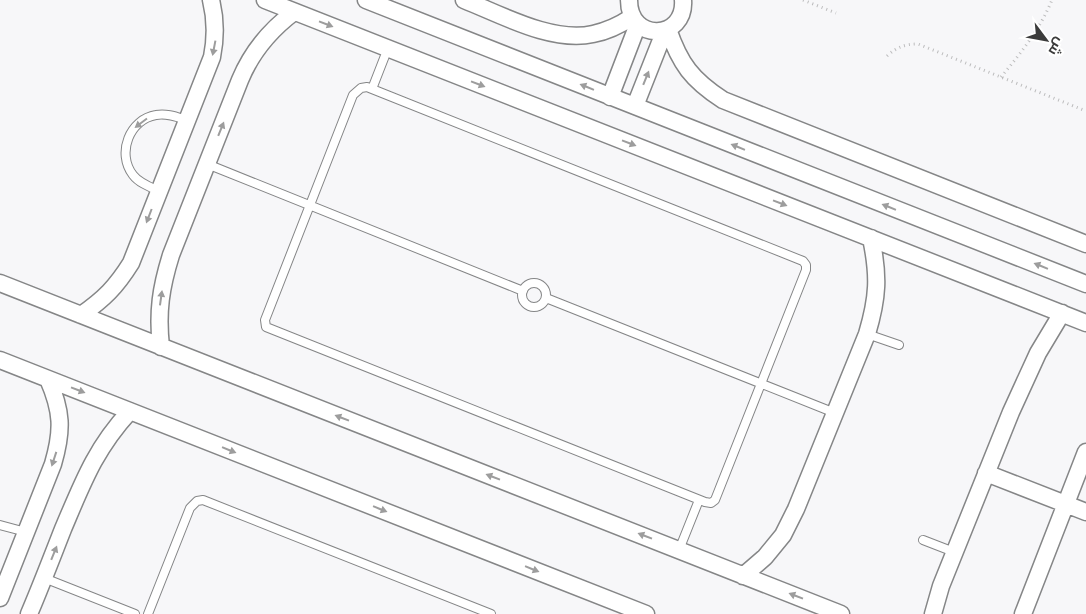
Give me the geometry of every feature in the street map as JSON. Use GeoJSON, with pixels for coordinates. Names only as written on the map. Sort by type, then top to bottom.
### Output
{"type":"FeatureCollection","features":[{"type":"Feature","properties":{"kind":"street"},"geometry":{"type":"LineString","coordinates":[[81,315],[101,301],[118,284],[131,263],[212,57],[216,36],[215,14],[211,0]]}},
{"type":"Feature","properties":{"kind":"street"},"geometry":{"type":"LineString","coordinates":[[265,0],[1086,323]]}},
{"type":"Feature","properties":{"kind":"street"},"geometry":{"type":"LineString","coordinates":[[366,0],[1086,284]]}},
{"type":"Feature","properties":{"kind":"street"},"geometry":{"type":"LineString","coordinates":[[464,0],[551,33],[572,36],[593,34],[635,21]]}},
{"type":"Feature","properties":{"kind":"street"},"geometry":{"type":"LineString","coordinates":[[629,0],[629,9],[635,21],[646,30],[656,32],[667,29],[676,23],[681,16],[685,2]]}},
{"type":"Feature","properties":{"kind":"street"},"geometry":{"type":"LineString","coordinates":[[161,347],[159,323],[164,277],[207,164],[244,71],[253,54],[278,24],[294,12]]}},
{"type":"Feature","properties":{"kind":"street"},"geometry":{"type":"LineString","coordinates":[[610,97],[635,21]]}},
{"type":"Feature","properties":{"kind":"street"},"geometry":{"type":"LineString","coordinates":[[635,106],[667,29]]}},
{"type":"Feature","properties":{"kind":"street"},"geometry":{"type":"LineString","coordinates":[[667,29],[676,51],[688,71],[704,88],[723,100],[1086,244]]}},
{"type":"Feature","properties":{"kind":"street"},"geometry":{"type":"LineString","coordinates":[[743,576],[765,557],[783,535],[796,509],[867,334],[874,310],[877,286],[876,262],[871,238]]}},
{"type":"Feature","properties":{"kind":"street"},"geometry":{"type":"LineString","coordinates":[[0,283],[841,614]]}},
{"type":"Feature","properties":{"kind":"street"},"geometry":{"type":"LineString","coordinates":[[933,614],[954,552],[1025,382],[1038,353],[1062,313]]}},
{"type":"Feature","properties":{"kind":"street"},"geometry":{"type":"LineString","coordinates":[[0,360],[646,614]]}},
{"type":"Feature","properties":{"kind":"street"},"geometry":{"type":"LineString","coordinates":[[0,598],[53,464],[59,442],[61,420],[57,398],[48,379]]}},
{"type":"Feature","properties":{"kind":"street"},"geometry":{"type":"LineString","coordinates":[[29,614],[94,458],[117,425],[130,411]]}},
{"type":"Feature","properties":{"kind":"street"},"geometry":{"type":"LineString","coordinates":[[1023,614],[1086,452]]}},
{"type":"Feature","properties":{"kind":"street"},"geometry":{"type":"LineString","coordinates":[[986,473],[1086,512]]}},
{"type":"Feature","properties":{"kind":"lane"},"geometry":{"type":"LineString","coordinates":[[372,89],[388,48]]}},
{"type":"Feature","properties":{"kind":"lane"},"geometry":{"type":"LineString","coordinates":[[361,88],[372,89],[803,261],[806,265],[806,270],[718,496],[711,503],[699,500],[266,327],[265,320],[310,205],[354,95],[361,88]]}},
{"type":"Feature","properties":{"kind":"lane"},"geometry":{"type":"LineString","coordinates":[[159,190],[145,185],[133,175],[126,161],[126,145],[131,131],[142,119],[157,114],[172,115],[187,120]]}},
{"type":"Feature","properties":{"kind":"lane"},"geometry":{"type":"LineString","coordinates":[[207,164],[523,290]]}},
{"type":"Feature","properties":{"kind":"lane"},"geometry":{"type":"LineString","coordinates":[[532,283],[538,284],[544,287],[546,298],[542,304],[530,306],[522,297],[523,290],[532,283]]}},
{"type":"Feature","properties":{"kind":"lane"},"geometry":{"type":"LineString","coordinates":[[546,298],[835,413]]}},
{"type":"Feature","properties":{"kind":"lane"},"geometry":{"type":"LineString","coordinates":[[867,334],[899,345]]}},
{"type":"Feature","properties":{"kind":"lane"},"geometry":{"type":"LineString","coordinates":[[148,614],[190,508],[197,501],[203,500],[491,614]]}},
{"type":"Feature","properties":{"kind":"lane"},"geometry":{"type":"LineString","coordinates":[[679,550],[699,500]]}},
{"type":"Feature","properties":{"kind":"lane"},"geometry":{"type":"LineString","coordinates":[[0,525],[26,532]]}},
{"type":"Feature","properties":{"kind":"lane"},"geometry":{"type":"LineString","coordinates":[[923,540],[954,552]]}},
{"type":"Feature","properties":{"kind":"lane"},"geometry":{"type":"LineString","coordinates":[[44,578],[135,614]]}},
{"type":"Feature","properties":{"kind":"path"},"geometry":{"type":"LineString","coordinates":[[802,0],[836,13]]}},
{"type":"Feature","properties":{"kind":"path"},"geometry":{"type":"LineString","coordinates":[[1002,77],[1027,47],[1047,13],[1052,0]]}},
{"type":"Feature","properties":{"kind":"path"},"geometry":{"type":"LineString","coordinates":[[887,56],[906,44],[918,44],[1086,111]]}}]}
